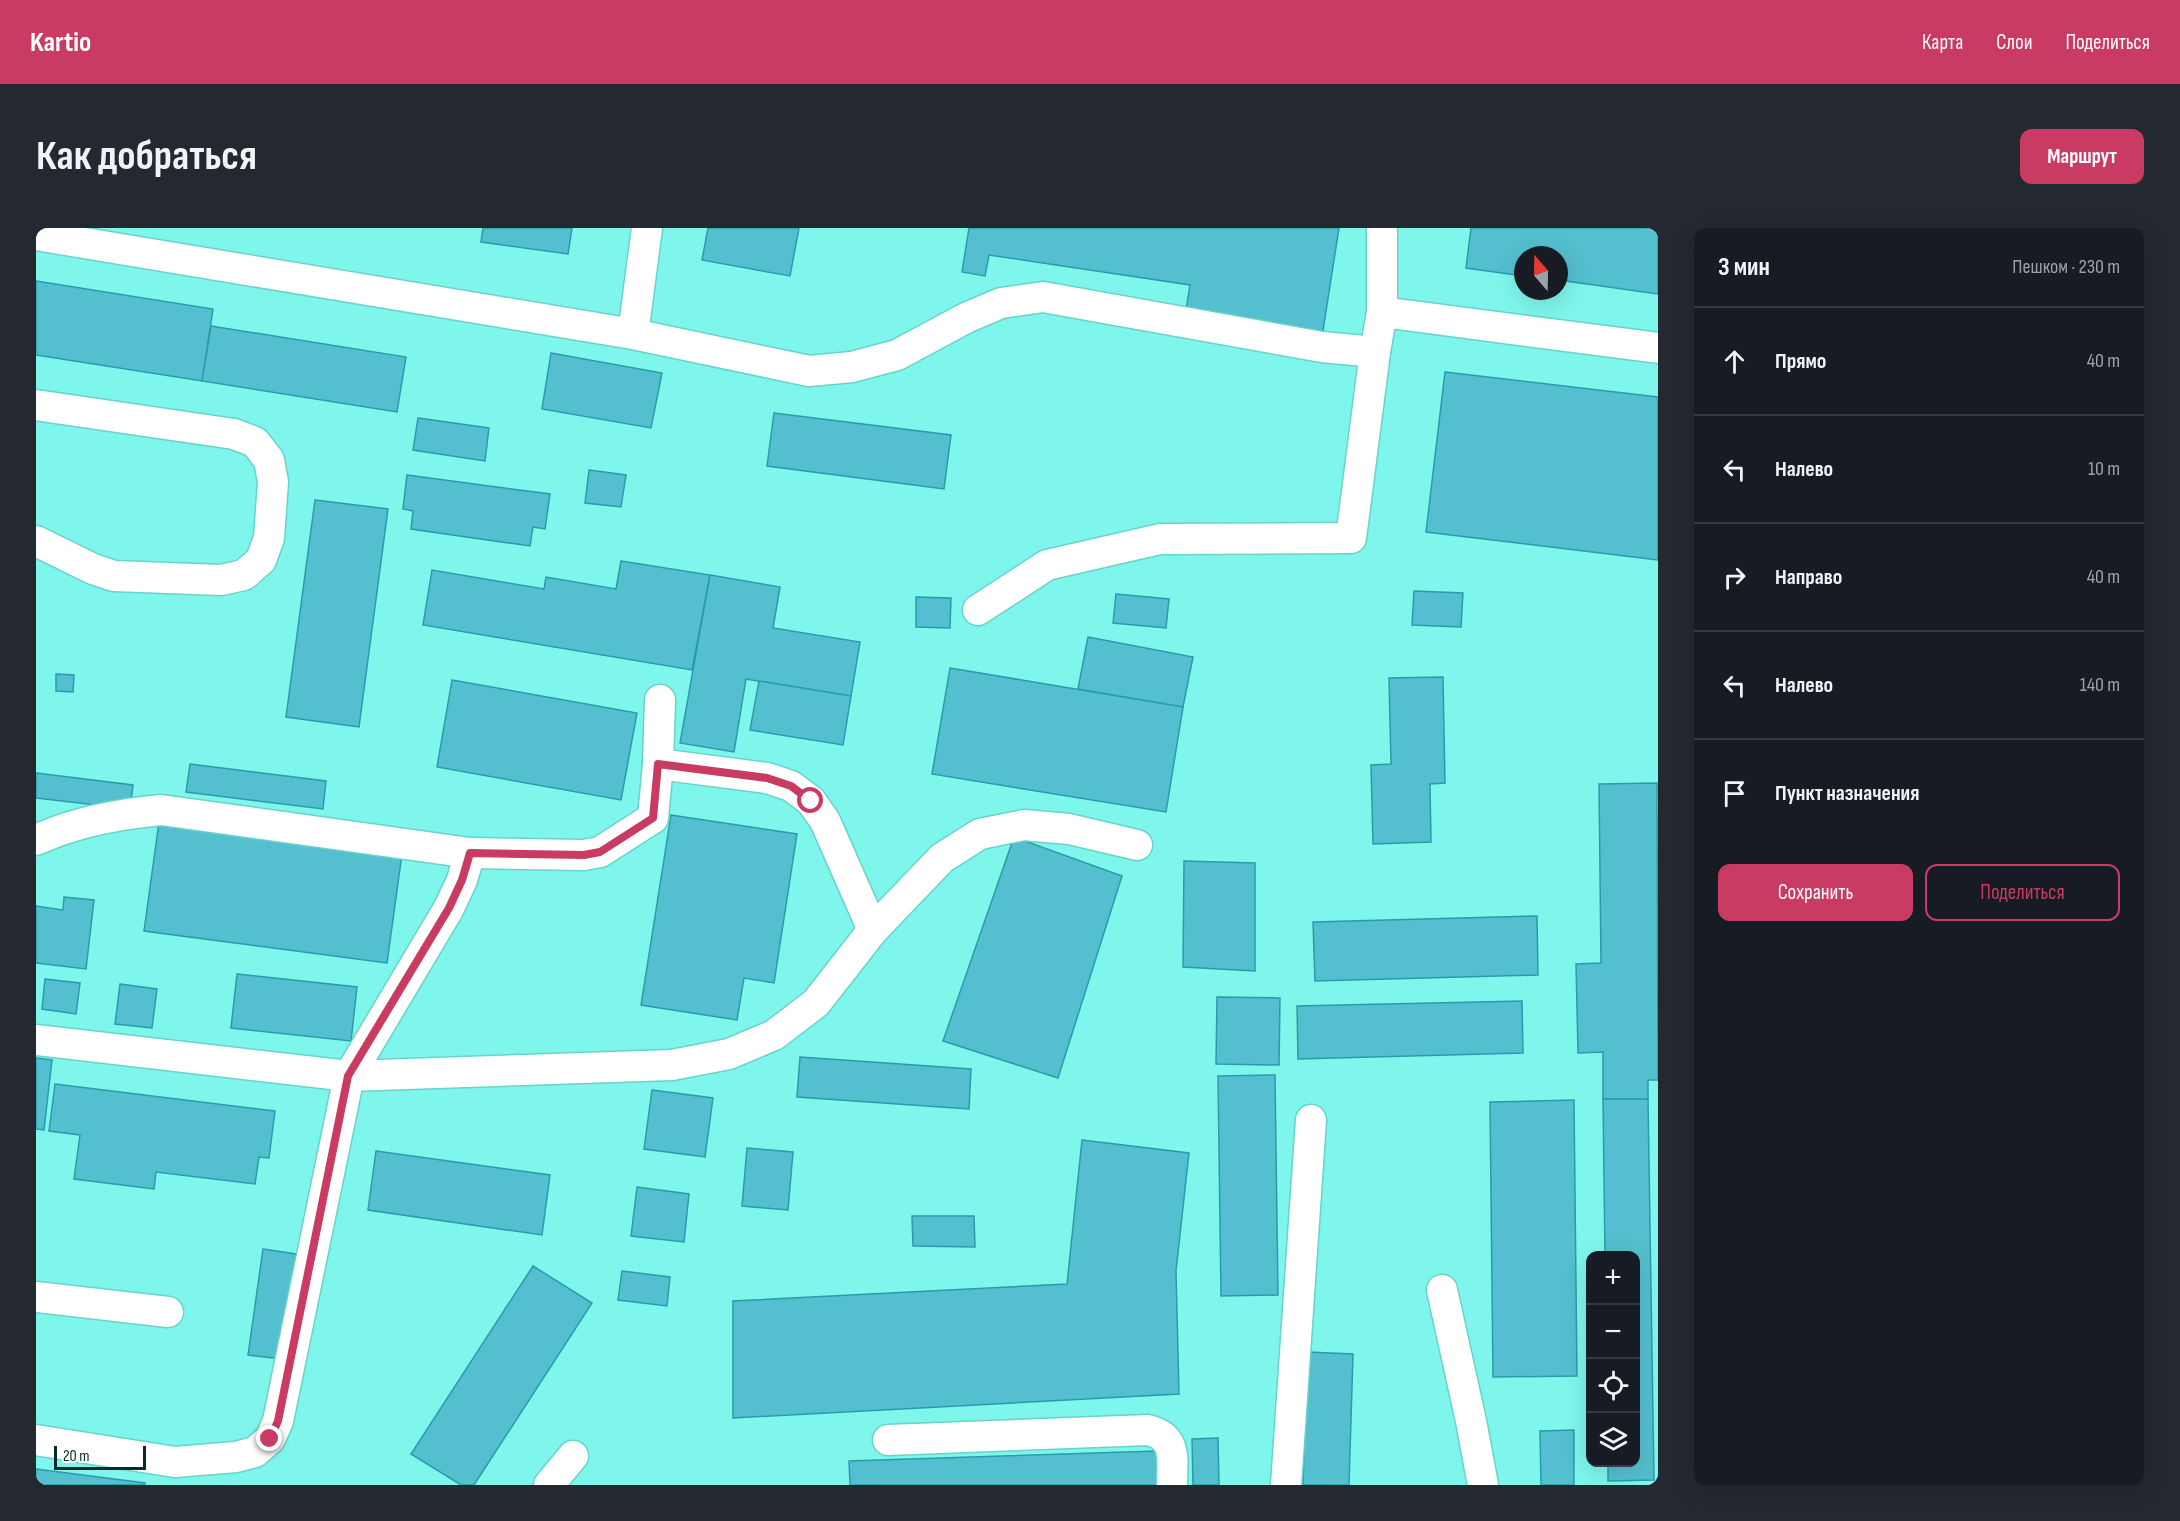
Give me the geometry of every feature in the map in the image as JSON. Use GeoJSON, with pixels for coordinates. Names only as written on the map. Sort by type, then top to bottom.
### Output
{"type":"FeatureCollection","features":[{"type":"Feature","properties":{"kind":"lane"},"geometry":{"type":"LineString","coordinates":[[633,334],[647,228]]}},
{"type":"Feature","properties":{"kind":"lane"},"geometry":{"type":"LineString","coordinates":[[978,610],[1047,565],[1160,539],[1351,538],[1382,312],[1382,228]]}},
{"type":"Feature","properties":{"kind":"lane"},"geometry":{"type":"LineString","coordinates":[[36,235],[633,334],[808,371],[852,367],[897,355],[966,318],[1001,303],[1043,297],[1322,346],[1376,352]]}},
{"type":"Feature","properties":{"kind":"lane"},"geometry":{"type":"LineString","coordinates":[[1382,312],[1658,348]]}},
{"type":"Feature","properties":{"kind":"lane"},"geometry":{"type":"LineString","coordinates":[[36,405],[234,434],[255,442],[269,460],[273,482],[268,538],[261,560],[244,575],[221,580],[114,576],[93,569],[36,542]]}},
{"type":"Feature","properties":{"kind":"lane"},"geometry":{"type":"LineString","coordinates":[[36,840],[60,829],[131,813],[161,810],[470,853],[584,855],[600,852],[653,818],[660,700]]}},
{"type":"Feature","properties":{"kind":"lane"},"geometry":{"type":"LineString","coordinates":[[658,764],[767,778],[791,786],[811,801],[825,821],[873,930]]}},
{"type":"Feature","properties":{"kind":"lane"},"geometry":{"type":"LineString","coordinates":[[36,1040],[348,1076],[672,1065],[729,1054],[774,1035],[816,1003],[873,930],[942,858],[980,834],[1024,825],[1069,829],[1137,845]]}},
{"type":"Feature","properties":{"kind":"lane"},"geometry":{"type":"LineString","coordinates":[[36,1440],[172,1473],[255,1452],[270,1439],[278,1421],[348,1076],[449,908],[462,880],[470,853]]}},
{"type":"Feature","properties":{"kind":"lane"},"geometry":{"type":"LineString","coordinates":[[1286,1485],[1311,1120]]}},
{"type":"Feature","properties":{"kind":"lane"},"geometry":{"type":"LineString","coordinates":[[1442,1290],[1483,1485]]}},
{"type":"Feature","properties":{"kind":"lane"},"geometry":{"type":"LineString","coordinates":[[36,1297],[168,1312]]}},
{"type":"Feature","properties":{"kind":"lane"},"geometry":{"type":"LineString","coordinates":[[888,1440],[1149,1430],[1160,1432],[1169,1440],[1172,1452],[1172,1485]]}},
{"type":"Feature","properties":{"kind":"lane"},"geometry":{"type":"LineString","coordinates":[[549,1485],[573,1456]]}},
{"type":"Feature","properties":{"kind":"shaded area"},"geometry":{"type":"Polygon","coordinates":[[[36,228],[1658,228],[1658,1485],[36,1485],[36,228]]]}},
{"type":"Feature","properties":{"kind":"building"},"geometry":{"type":"Polygon","coordinates":[[[483,228],[572,228],[568,254],[481,242],[483,228]]]}},
{"type":"Feature","properties":{"kind":"building"},"geometry":{"type":"Polygon","coordinates":[[[708,228],[799,228],[790,276],[702,260],[708,228]]]}},
{"type":"Feature","properties":{"kind":"building"},"geometry":{"type":"Polygon","coordinates":[[[969,228],[1339,228],[1322,337],[1185,316],[1190,285],[989,255],[985,276],[962,272],[969,228]]]}},
{"type":"Feature","properties":{"kind":"building"},"geometry":{"type":"Polygon","coordinates":[[[1471,228],[1658,228],[1658,294],[1568,281],[1568,246],[1514,246],[1514,275],[1466,268],[1471,228]]]}},
{"type":"Feature","properties":{"kind":"building"},"geometry":{"type":"Polygon","coordinates":[[[36,281],[213,309],[202,381],[36,355],[36,281]]]}},
{"type":"Feature","properties":{"kind":"building"},"geometry":{"type":"Polygon","coordinates":[[[211,326],[406,357],[397,412],[202,381],[211,326]]]}},
{"type":"Feature","properties":{"kind":"building"},"geometry":{"type":"Polygon","coordinates":[[[551,353],[662,373],[651,428],[542,409],[551,353]]]}},
{"type":"Feature","properties":{"kind":"building"},"geometry":{"type":"Polygon","coordinates":[[[1445,372],[1658,397],[1658,560],[1426,532],[1445,372]]]}},
{"type":"Feature","properties":{"kind":"building"},"geometry":{"type":"Polygon","coordinates":[[[774,413],[951,435],[944,489],[767,466],[774,413]]]}},
{"type":"Feature","properties":{"kind":"building"},"geometry":{"type":"Polygon","coordinates":[[[418,418],[489,428],[485,461],[413,450],[418,418]]]}},
{"type":"Feature","properties":{"kind":"building"},"geometry":{"type":"Polygon","coordinates":[[[589,470],[626,475],[621,507],[585,503],[589,470]]]}},
{"type":"Feature","properties":{"kind":"building"},"geometry":{"type":"Polygon","coordinates":[[[407,475],[550,494],[545,529],[533,527],[530,546],[411,529],[413,511],[403,509],[407,475]]]}},
{"type":"Feature","properties":{"kind":"building"},"geometry":{"type":"Polygon","coordinates":[[[315,500],[388,509],[359,727],[286,717],[315,500]]]}},
{"type":"Feature","properties":{"kind":"building"},"geometry":{"type":"Polygon","coordinates":[[[621,561],[710,575],[692,670],[423,625],[432,570],[544,589],[546,577],[616,589],[621,561]]]}},
{"type":"Feature","properties":{"kind":"building"},"geometry":{"type":"Polygon","coordinates":[[[710,575],[780,587],[773,628],[860,642],[851,696],[746,679],[734,752],[680,743],[710,575]]]}},
{"type":"Feature","properties":{"kind":"building"},"geometry":{"type":"Polygon","coordinates":[[[1414,591],[1463,593],[1461,627],[1412,625],[1414,591]]]}},
{"type":"Feature","properties":{"kind":"building"},"geometry":{"type":"Polygon","coordinates":[[[1116,594],[1169,599],[1166,628],[1113,623],[1116,594]]]}},
{"type":"Feature","properties":{"kind":"building"},"geometry":{"type":"Polygon","coordinates":[[[916,597],[951,598],[950,628],[916,627],[916,597]]]}},
{"type":"Feature","properties":{"kind":"building"},"geometry":{"type":"Polygon","coordinates":[[[1088,637],[1193,657],[1183,707],[1078,689],[1088,637]]]}},
{"type":"Feature","properties":{"kind":"building"},"geometry":{"type":"Polygon","coordinates":[[[950,668],[1183,707],[1166,812],[932,774],[950,668]]]}},
{"type":"Feature","properties":{"kind":"building"},"geometry":{"type":"Polygon","coordinates":[[[56,674],[74,675],[73,692],[56,691],[56,674]]]}},
{"type":"Feature","properties":{"kind":"building"},"geometry":{"type":"Polygon","coordinates":[[[1443,677],[1445,783],[1430,784],[1431,842],[1373,844],[1371,765],[1391,764],[1389,678],[1443,677]]]}},
{"type":"Feature","properties":{"kind":"building"},"geometry":{"type":"Polygon","coordinates":[[[452,680],[637,713],[621,800],[437,767],[452,680]]]}},
{"type":"Feature","properties":{"kind":"building"},"geometry":{"type":"Polygon","coordinates":[[[759,681],[851,696],[843,745],[750,730],[759,681]]]}},
{"type":"Feature","properties":{"kind":"building"},"geometry":{"type":"Polygon","coordinates":[[[190,764],[326,781],[323,809],[186,792],[190,764]]]}},
{"type":"Feature","properties":{"kind":"building"},"geometry":{"type":"Polygon","coordinates":[[[36,773],[133,785],[130,809],[36,798],[36,773]]]}},
{"type":"Feature","properties":{"kind":"building"},"geometry":{"type":"Polygon","coordinates":[[[1657,783],[1658,1080],[1648,1080],[1648,1099],[1603,1099],[1603,1052],[1578,1053],[1576,964],[1601,963],[1599,784],[1657,783]]]}},
{"type":"Feature","properties":{"kind":"building"},"geometry":{"type":"Polygon","coordinates":[[[671,815],[797,834],[774,983],[744,978],[737,1020],[641,1005],[671,815]]]}},
{"type":"Feature","properties":{"kind":"building"},"geometry":{"type":"Polygon","coordinates":[[[159,822],[402,854],[387,963],[144,931],[159,822]]]}},
{"type":"Feature","properties":{"kind":"building"},"geometry":{"type":"Polygon","coordinates":[[[1014,837],[1122,876],[1058,1078],[943,1041],[1014,837]]]}},
{"type":"Feature","properties":{"kind":"building"},"geometry":{"type":"Polygon","coordinates":[[[1184,861],[1255,863],[1255,971],[1183,967],[1184,861]]]}},
{"type":"Feature","properties":{"kind":"building"},"geometry":{"type":"Polygon","coordinates":[[[64,897],[94,900],[86,969],[36,963],[36,906],[63,910],[64,897]]]}},
{"type":"Feature","properties":{"kind":"building"},"geometry":{"type":"Polygon","coordinates":[[[1537,916],[1538,975],[1315,981],[1313,922],[1537,916]]]}},
{"type":"Feature","properties":{"kind":"building"},"geometry":{"type":"Polygon","coordinates":[[[237,974],[357,987],[351,1041],[231,1028],[237,974]]]}},
{"type":"Feature","properties":{"kind":"building"},"geometry":{"type":"Polygon","coordinates":[[[45,979],[80,983],[76,1014],[42,1009],[45,979]]]}},
{"type":"Feature","properties":{"kind":"building"},"geometry":{"type":"Polygon","coordinates":[[[120,984],[157,989],[152,1028],[115,1024],[120,984]]]}},
{"type":"Feature","properties":{"kind":"building"},"geometry":{"type":"Polygon","coordinates":[[[1217,997],[1280,998],[1279,1065],[1216,1064],[1217,997]]]}},
{"type":"Feature","properties":{"kind":"building"},"geometry":{"type":"Polygon","coordinates":[[[1522,1001],[1523,1053],[1298,1059],[1297,1006],[1522,1001]]]}},
{"type":"Feature","properties":{"kind":"building"},"geometry":{"type":"Polygon","coordinates":[[[800,1057],[971,1069],[969,1109],[797,1097],[800,1057]]]}},
{"type":"Feature","properties":{"kind":"building"},"geometry":{"type":"Polygon","coordinates":[[[36,1058],[52,1060],[44,1130],[36,1129],[36,1058]]]}},
{"type":"Feature","properties":{"kind":"building"},"geometry":{"type":"Polygon","coordinates":[[[1275,1075],[1278,1295],[1221,1296],[1218,1076],[1275,1075]]]}},
{"type":"Feature","properties":{"kind":"building"},"geometry":{"type":"Polygon","coordinates":[[[55,1084],[275,1111],[269,1158],[259,1157],[255,1184],[156,1172],[154,1189],[74,1179],[80,1135],[49,1131],[55,1084]]]}},
{"type":"Feature","properties":{"kind":"building"},"geometry":{"type":"Polygon","coordinates":[[[652,1090],[713,1098],[705,1157],[644,1149],[652,1090]]]}},
{"type":"Feature","properties":{"kind":"building"},"geometry":{"type":"Polygon","coordinates":[[[1603,1099],[1648,1099],[1654,1480],[1608,1481],[1608,1467],[1640,1467],[1640,1251],[1605,1251],[1603,1099]]]}},
{"type":"Feature","properties":{"kind":"building"},"geometry":{"type":"Polygon","coordinates":[[[1574,1100],[1577,1376],[1493,1377],[1490,1102],[1574,1100]]]}},
{"type":"Feature","properties":{"kind":"building"},"geometry":{"type":"Polygon","coordinates":[[[1082,1140],[1189,1153],[1176,1271],[1179,1394],[733,1418],[733,1301],[1067,1284],[1082,1140]]]}},
{"type":"Feature","properties":{"kind":"building"},"geometry":{"type":"Polygon","coordinates":[[[747,1148],[793,1152],[788,1210],[742,1206],[747,1148]]]}},
{"type":"Feature","properties":{"kind":"building"},"geometry":{"type":"Polygon","coordinates":[[[376,1151],[550,1175],[542,1235],[368,1210],[376,1151]]]}},
{"type":"Feature","properties":{"kind":"building"},"geometry":{"type":"Polygon","coordinates":[[[637,1187],[689,1194],[684,1242],[631,1236],[637,1187]]]}},
{"type":"Feature","properties":{"kind":"building"},"geometry":{"type":"Polygon","coordinates":[[[912,1216],[974,1216],[975,1247],[913,1246],[912,1216]]]}},
{"type":"Feature","properties":{"kind":"building"},"geometry":{"type":"Polygon","coordinates":[[[263,1249],[296,1254],[281,1359],[248,1355],[263,1249]]]}},
{"type":"Feature","properties":{"kind":"building"},"geometry":{"type":"Polygon","coordinates":[[[533,1266],[592,1303],[474,1485],[461,1485],[411,1454],[533,1266]]]}},
{"type":"Feature","properties":{"kind":"building"},"geometry":{"type":"Polygon","coordinates":[[[622,1271],[670,1277],[667,1306],[618,1300],[622,1271]]]}},
{"type":"Feature","properties":{"kind":"building"},"geometry":{"type":"Polygon","coordinates":[[[1307,1352],[1353,1354],[1349,1485],[1303,1485],[1307,1352]]]}},
{"type":"Feature","properties":{"kind":"building"},"geometry":{"type":"Polygon","coordinates":[[[1574,1430],[1574,1485],[1541,1485],[1540,1431],[1574,1430]]]}},
{"type":"Feature","properties":{"kind":"building"},"geometry":{"type":"Polygon","coordinates":[[[1218,1438],[1219,1485],[1193,1485],[1192,1439],[1218,1438]]]}},
{"type":"Feature","properties":{"kind":"building"},"geometry":{"type":"Polygon","coordinates":[[[1157,1451],[1158,1485],[850,1485],[849,1461],[1157,1451]]]}},
{"type":"Feature","properties":{"kind":"building"},"geometry":{"type":"Polygon","coordinates":[[[36,1469],[145,1483],[145,1485],[36,1485],[36,1469]]]}},
{"type":"Feature","properties":{"kind":"route"},"geometry":{"type":"LineString","coordinates":[[270,1439],[278,1421],[348,1076],[449,908],[462,880],[470,853],[584,855],[600,852],[653,818],[658,764],[767,778],[791,786],[811,801]]}}]}
